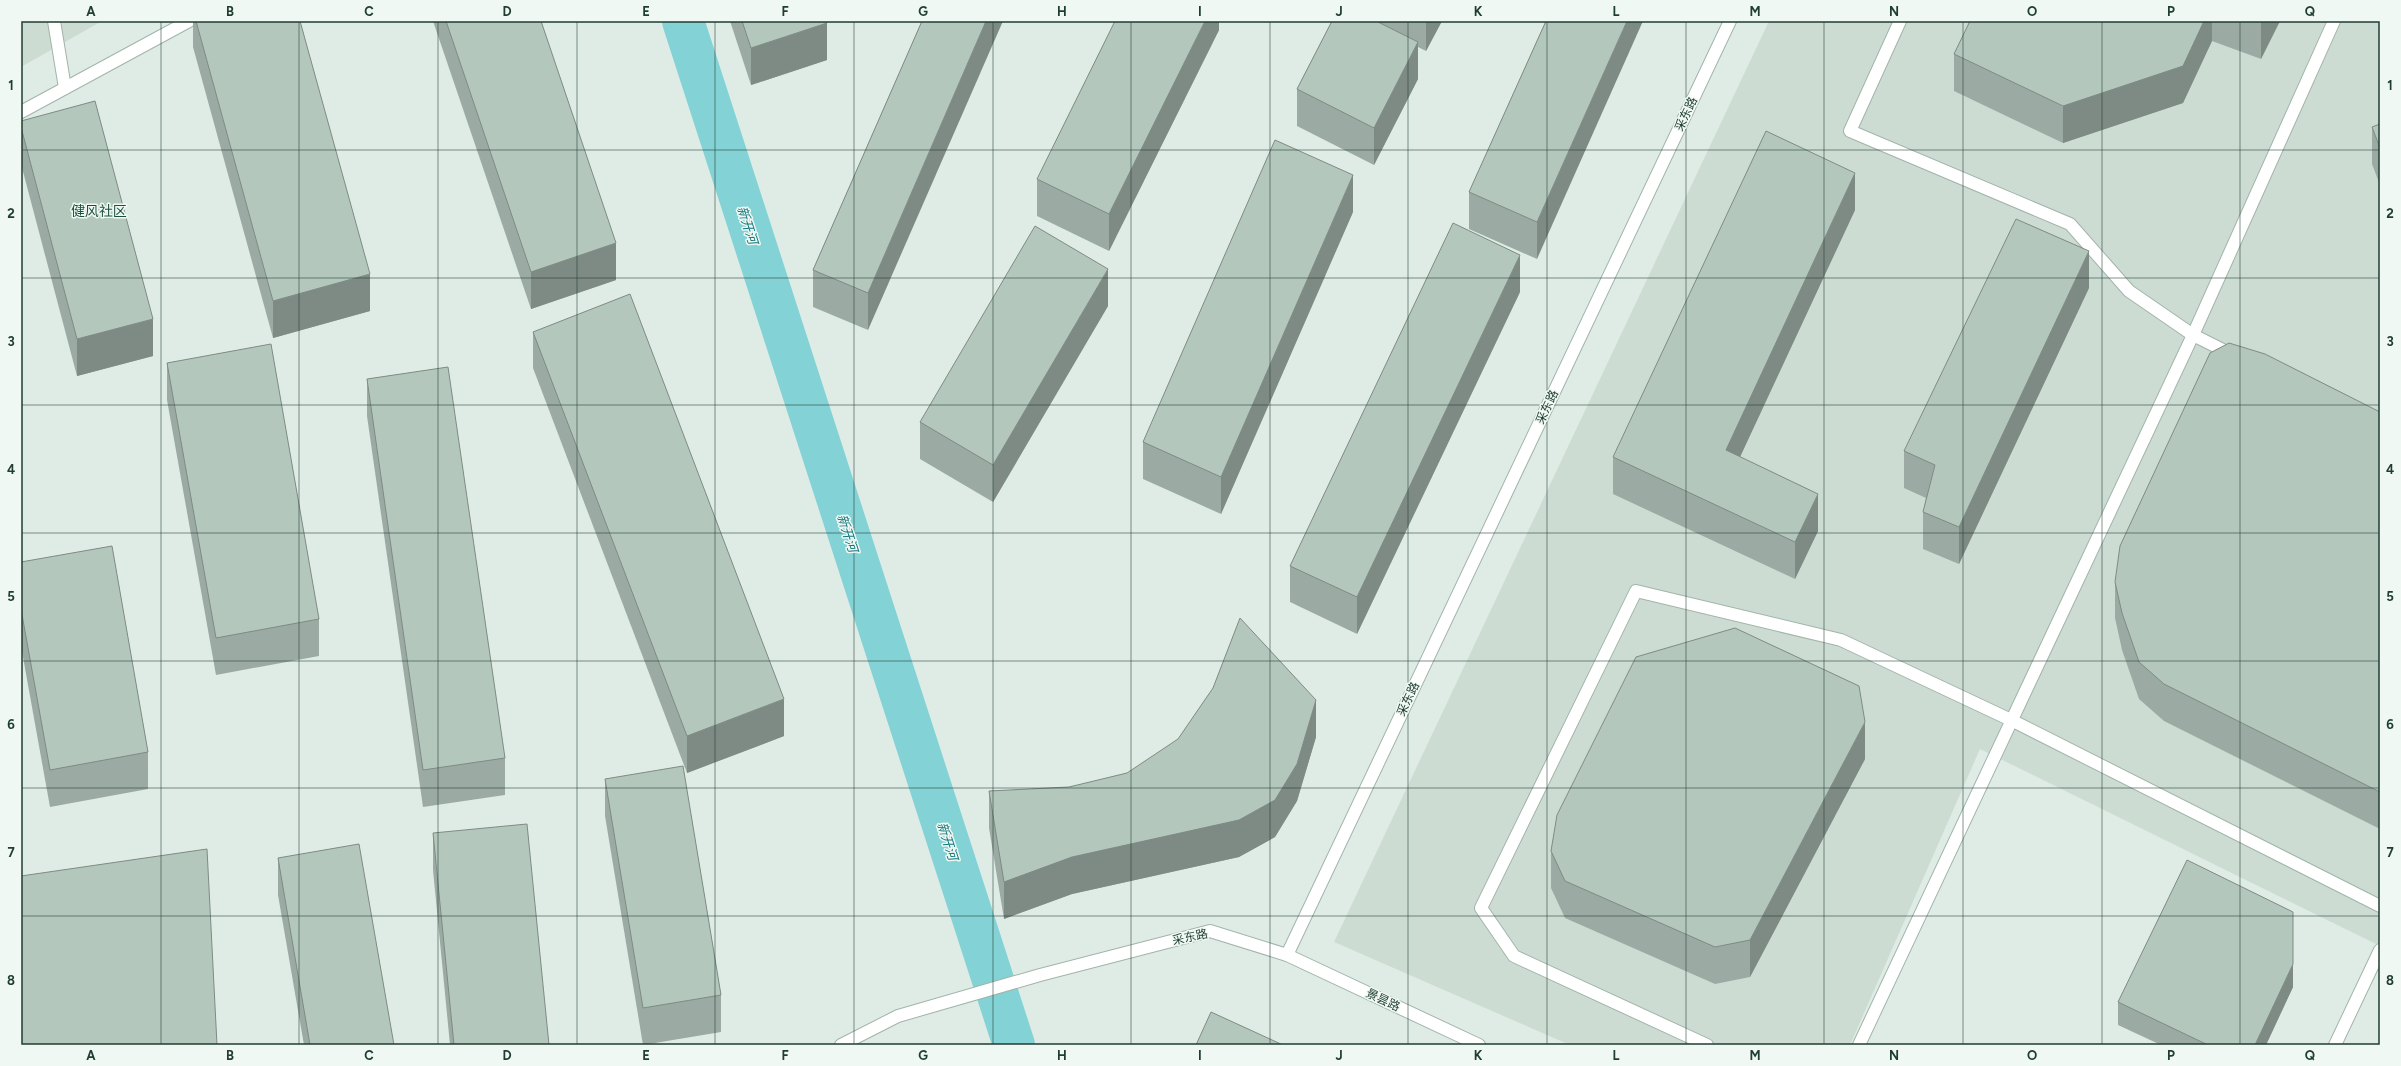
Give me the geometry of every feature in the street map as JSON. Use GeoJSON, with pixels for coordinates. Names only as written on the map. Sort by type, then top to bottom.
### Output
{"type":"FeatureCollection","features":[{"type":"Feature","properties":{"kind":"street"},"geometry":{"type":"LineString","coordinates":[[54,21],[65,88]]}},
{"type":"Feature","properties":{"kind":"street"},"geometry":{"type":"LineString","coordinates":[[21,112],[189,21]]}},
{"type":"Feature","properties":{"kind":"street","name":"采东路"},"geometry":{"type":"LineString","coordinates":[[841,1045],[898,1016],[970,997],[1040,975],[1210,931],[1286,955],[1730,21]]}},
{"type":"Feature","properties":{"kind":"street"},"geometry":{"type":"LineString","coordinates":[[1900,21],[1850,130],[2070,224],[2129,291],[2193,335],[2242,360]]}},
{"type":"Feature","properties":{"kind":"street"},"geometry":{"type":"LineString","coordinates":[[1859,1045],[2193,335],[2334,21]]}},
{"type":"Feature","properties":{"kind":"street"},"geometry":{"type":"LineString","coordinates":[[1707,1045],[1514,956],[1481,908],[1636,591],[1841,640],[2011,720],[2380,906]]}},
{"type":"Feature","properties":{"kind":"street"},"geometry":{"type":"LineString","coordinates":[[2336,1045],[2380,950]]}},
{"type":"Feature","properties":{"kind":"street","name":"景昙路"},"geometry":{"type":"LineString","coordinates":[[1286,955],[1479,1045]]}},
{"type":"Feature","properties":{"kind":"shaded area"},"geometry":{"type":"Polygon","coordinates":[[[21,21],[102,21],[21,67],[21,21]]]}},
{"type":"Feature","properties":{"kind":"shaded area"},"geometry":{"type":"Polygon","coordinates":[[[1769,21],[2380,21],[2380,946],[1980,749],[1850,1045],[1570,1045],[1334,942],[1769,21]]]}},
{"type":"Feature","properties":{"kind":"building"},"geometry":{"type":"Polygon","coordinates":[[[196,21],[300,21],[370,274],[273,301],[196,21]]]}},
{"type":"Feature","properties":{"kind":"building"},"geometry":{"type":"Polygon","coordinates":[[[446,21],[541,21],[616,243],[531,272],[446,21]]]}},
{"type":"Feature","properties":{"kind":"building"},"geometry":{"type":"Polygon","coordinates":[[[742,21],[826,21],[827,23],[751,48],[742,21]]]}},
{"type":"Feature","properties":{"kind":"building"},"geometry":{"type":"Polygon","coordinates":[[[922,21],[986,21],[868,293],[813,270],[922,21]]]}},
{"type":"Feature","properties":{"kind":"building"},"geometry":{"type":"Polygon","coordinates":[[[1115,21],[1205,21],[1109,214],[1037,179],[1115,21]]]}},
{"type":"Feature","properties":{"kind":"building"},"geometry":{"type":"Polygon","coordinates":[[[1332,21],[1376,21],[1418,42],[1374,128],[1297,89],[1332,21]]]}},
{"type":"Feature","properties":{"kind":"building"},"geometry":{"type":"Polygon","coordinates":[[[1546,21],[1627,21],[1537,222],[1469,192],[1546,21]]]}},
{"type":"Feature","properties":{"kind":"building"},"geometry":{"type":"Polygon","coordinates":[[[1970,21],[2204,21],[2183,66],[2063,106],[1954,54],[1970,21]]]}},
{"type":"Feature","properties":{"kind":"building"},"geometry":{"type":"Polygon","coordinates":[[[95,101],[153,319],[77,339],[21,127],[21,121],[95,101]]]}},
{"type":"Feature","properties":{"kind":"building"},"geometry":{"type":"Polygon","coordinates":[[[2380,124],[2380,148],[2372,127],[2380,124]]]}},
{"type":"Feature","properties":{"kind":"building"},"geometry":{"type":"Polygon","coordinates":[[[1766,131],[1855,173],[1726,450],[1818,494],[1795,542],[1613,457],[1766,131]]]}},
{"type":"Feature","properties":{"kind":"building"},"geometry":{"type":"Polygon","coordinates":[[[1275,140],[1353,175],[1221,477],[1143,442],[1275,140]]]}},
{"type":"Feature","properties":{"kind":"building"},"geometry":{"type":"Polygon","coordinates":[[[2016,219],[2089,251],[1959,527],[1923,512],[1935,465],[1904,451],[2016,219]]]}},
{"type":"Feature","properties":{"kind":"building"},"geometry":{"type":"Polygon","coordinates":[[[1453,223],[1520,255],[1357,597],[1290,566],[1453,223]]]}},
{"type":"Feature","properties":{"kind":"building"},"geometry":{"type":"Polygon","coordinates":[[[1035,226],[1108,269],[993,465],[920,422],[1035,226]]]}},
{"type":"Feature","properties":{"kind":"building"},"geometry":{"type":"Polygon","coordinates":[[[630,294],[784,699],[687,736],[533,332],[630,294]]]}},
{"type":"Feature","properties":{"kind":"building"},"geometry":{"type":"Polygon","coordinates":[[[2229,343],[2265,354],[2380,412],[2380,792],[2164,684],[2139,662],[2122,613],[2115,582],[2120,546],[2210,353],[2229,343]]]}},
{"type":"Feature","properties":{"kind":"building"},"geometry":{"type":"Polygon","coordinates":[[[271,344],[319,619],[216,638],[167,363],[271,344]]]}},
{"type":"Feature","properties":{"kind":"building"},"geometry":{"type":"Polygon","coordinates":[[[448,367],[505,758],[423,770],[367,379],[448,367]]]}},
{"type":"Feature","properties":{"kind":"building"},"geometry":{"type":"Polygon","coordinates":[[[112,546],[148,752],[50,770],[21,609],[21,562],[112,546]]]}},
{"type":"Feature","properties":{"kind":"building"},"geometry":{"type":"Polygon","coordinates":[[[1240,618],[1316,700],[1297,764],[1275,800],[1239,820],[1072,857],[1004,882],[989,791],[1069,787],[1127,773],[1178,739],[1213,688],[1240,618]]]}},
{"type":"Feature","properties":{"kind":"building"},"geometry":{"type":"Polygon","coordinates":[[[1735,628],[1859,686],[1865,722],[1750,940],[1715,947],[1565,881],[1551,851],[1557,815],[1636,657],[1735,628]]]}},
{"type":"Feature","properties":{"kind":"building"},"geometry":{"type":"Polygon","coordinates":[[[683,766],[721,995],[643,1008],[605,779],[683,766]]]}},
{"type":"Feature","properties":{"kind":"building"},"geometry":{"type":"Polygon","coordinates":[[[527,824],[549,1045],[454,1045],[433,833],[527,824]]]}},
{"type":"Feature","properties":{"kind":"building"},"geometry":{"type":"Polygon","coordinates":[[[359,844],[394,1045],[310,1045],[278,858],[359,844]]]}},
{"type":"Feature","properties":{"kind":"building"},"geometry":{"type":"Polygon","coordinates":[[[207,849],[217,1045],[21,1045],[21,876],[207,849]]]}},
{"type":"Feature","properties":{"kind":"building"},"geometry":{"type":"Polygon","coordinates":[[[2187,860],[2293,912],[2293,964],[2255,1045],[2208,1045],[2118,1002],[2187,860]]]}},
{"type":"Feature","properties":{"kind":"building"},"geometry":{"type":"Polygon","coordinates":[[[1211,1012],[1283,1045],[1196,1045],[1211,1012]]]}},
{"type":"Feature","properties":{"kind":"waterway","name":"新开河"},"geometry":{"type":"LineString","coordinates":[[683,21],[1014,1045]]}},
{"type":"Feature","properties":{"kind":"district","name":"健风社区"},"geometry":{"type":"Point","coordinates":[99,211]}}]}
